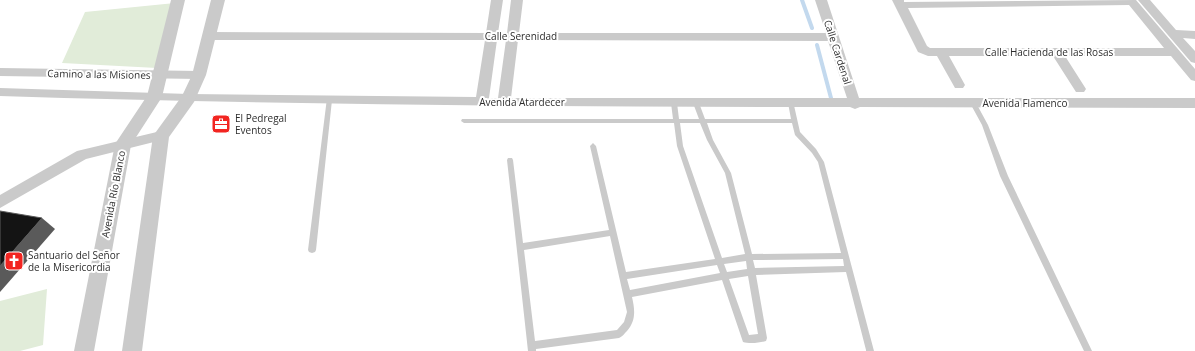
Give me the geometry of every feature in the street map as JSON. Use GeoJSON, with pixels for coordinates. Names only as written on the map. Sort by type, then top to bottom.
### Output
{"type":"FeatureCollection","features":[{"type":"Feature","properties":{"kind":"street","name":"Avenida Río Blanco"},"geometry":{"type":"LineString","coordinates":[[84,351],[123,144],[154,97],[178,0]]}},
{"type":"Feature","properties":{"kind":"street"},"geometry":{"type":"LineString","coordinates":[[132,351],[160,136],[190,98],[199,75],[218,0]]}},
{"type":"Feature","properties":{"kind":"street"},"geometry":{"type":"LineString","coordinates":[[482,102],[497,0]]}},
{"type":"Feature","properties":{"kind":"street"},"geometry":{"type":"LineString","coordinates":[[504,102],[517,0]]}},
{"type":"Feature","properties":{"kind":"street","name":"Calle Cardenal"},"geometry":{"type":"LineString","coordinates":[[821,0],[855,104]]}},
{"type":"Feature","properties":{"kind":"street"},"geometry":{"type":"LineString","coordinates":[[1135,1],[1195,77]]}},
{"type":"Feature","properties":{"kind":"street"},"geometry":{"type":"LineString","coordinates":[[900,2],[1135,1],[1173,33],[1194,57]]}},
{"type":"Feature","properties":{"kind":"street","name":"Calle Hacienda de las Rosas"},"geometry":{"type":"LineString","coordinates":[[900,2],[924,51],[1174,52]]}},
{"type":"Feature","properties":{"kind":"street"},"geometry":{"type":"LineString","coordinates":[[1173,33],[1195,35]]}},
{"type":"Feature","properties":{"kind":"street","name":"Calle Serenidad"},"geometry":{"type":"LineString","coordinates":[[209,36],[834,38]]}},
{"type":"Feature","properties":{"kind":"street"},"geometry":{"type":"LineString","coordinates":[[941,52],[959,85]]}},
{"type":"Feature","properties":{"kind":"street"},"geometry":{"type":"LineString","coordinates":[[1056,52],[1080,88]]}},
{"type":"Feature","properties":{"kind":"street","name":"Camino a las Misiones"},"geometry":{"type":"LineString","coordinates":[[0,72],[199,75]]}},
{"type":"Feature","properties":{"kind":"street","name":"Camino a las Misiones"},"geometry":{"type":"LineString","coordinates":[[0,92],[190,98]]}},
{"type":"Feature","properties":{"kind":"street","name":"Avenida Atardecer"},"geometry":{"type":"LineString","coordinates":[[190,98],[482,102],[855,104]]}},
{"type":"Feature","properties":{"kind":"street","name":"Avenida Flamenco"},"geometry":{"type":"LineString","coordinates":[[855,104],[1195,103]]}},
{"type":"Feature","properties":{"kind":"street"},"geometry":{"type":"LineString","coordinates":[[0,202],[82,155],[160,136]]}},
{"type":"Feature","properties":{"kind":"lane"},"geometry":{"type":"LineString","coordinates":[[312,250],[329,100]]}},
{"type":"Feature","properties":{"kind":"lane"},"geometry":{"type":"LineString","coordinates":[[674,103],[680,146],[746,339],[763,338],[749,257],[728,172],[710,140],[696,103]]}},
{"type":"Feature","properties":{"kind":"lane"},"geometry":{"type":"LineString","coordinates":[[791,103],[797,133],[814,151],[821,162],[870,350]]}},
{"type":"Feature","properties":{"kind":"lane"},"geometry":{"type":"LineString","coordinates":[[973,103],[985,125],[1004,176],[1088,351]]}},
{"type":"Feature","properties":{"kind":"lane"},"geometry":{"type":"LineString","coordinates":[[464,121],[794,121]]}},
{"type":"Feature","properties":{"kind":"lane"},"geometry":{"type":"LineString","coordinates":[[510,160],[521,247],[531,349],[619,334],[628,324],[631,312],[593,146]]}},
{"type":"Feature","properties":{"kind":"lane"},"geometry":{"type":"LineString","coordinates":[[521,247],[612,233]]}},
{"type":"Feature","properties":{"kind":"lane"},"geometry":{"type":"LineString","coordinates":[[622,276],[719,260],[749,257],[845,256]]}},
{"type":"Feature","properties":{"kind":"lane"},"geometry":{"type":"LineString","coordinates":[[627,294],[751,272],[849,269]]}},
{"type":"Feature","properties":{"kind":"green space"},"geometry":{"type":"Polygon","coordinates":[[[175,3],[157,68],[62,63],[85,12],[175,3]]]}},
{"type":"Feature","properties":{"kind":"green space"},"geometry":{"type":"Polygon","coordinates":[[[47,289],[43,345],[20,351],[0,351],[0,301],[47,289]]]}},
{"type":"Feature","properties":{"kind":"building"},"geometry":{"type":"Polygon","coordinates":[[[0,211],[42,218],[0,266],[0,211]]]}},
{"type":"Feature","properties":{"kind":"waterway"},"geometry":{"type":"LineString","coordinates":[[802,0],[812,28]]}},
{"type":"Feature","properties":{"kind":"waterway"},"geometry":{"type":"LineString","coordinates":[[817,45],[831,98]]}},
{"type":"Feature","properties":{"kind":"place","name":"El Pedregal Eventos"},"geometry":{"type":"Point","coordinates":[221,124]}},
{"type":"Feature","properties":{"kind":"place","name":"Santuario del Señor de la Misericordia"},"geometry":{"type":"Point","coordinates":[14,261]}}]}
